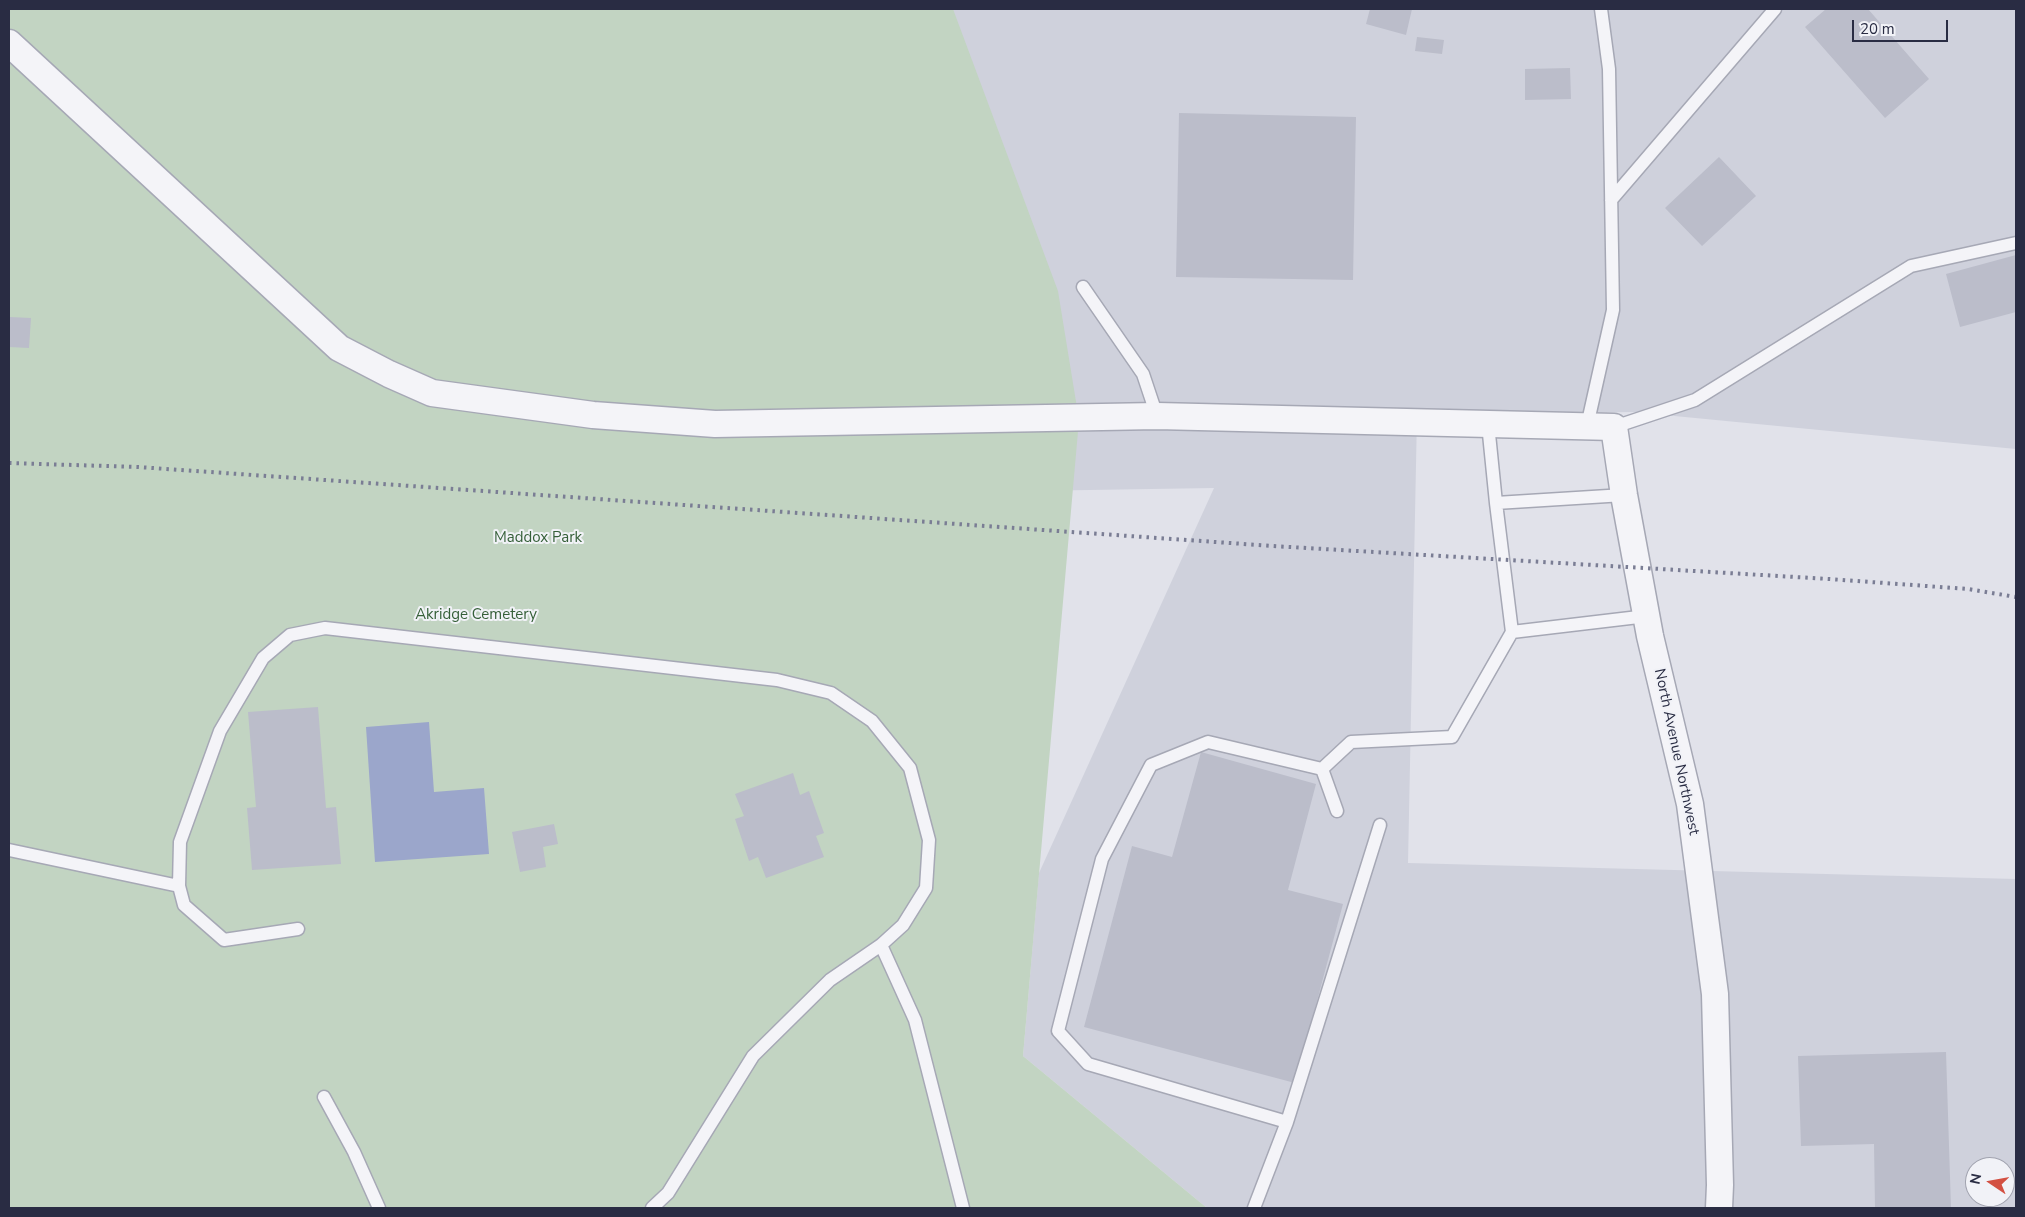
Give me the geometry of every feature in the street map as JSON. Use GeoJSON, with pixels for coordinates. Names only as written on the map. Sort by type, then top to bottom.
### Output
{"type":"FeatureCollection","features":[{"type":"Feature","properties":{"kind":"street"},"geometry":{"type":"LineString","coordinates":[[9,43],[338,348],[432,393],[593,415],[716,424],[1157,416],[1614,427]]}},
{"type":"Feature","properties":{"kind":"street","name":"North Avenue Northwest"},"geometry":{"type":"LineString","coordinates":[[1614,427],[1624,495],[1647,616],[1690,804],[1715,994],[1719,1208]]}},
{"type":"Feature","properties":{"kind":"lane"},"geometry":{"type":"LineString","coordinates":[[1587,426],[1613,310],[1609,69],[1601,9]]}},
{"type":"Feature","properties":{"kind":"lane"},"geometry":{"type":"LineString","coordinates":[[1611,200],[1775,9]]}},
{"type":"Feature","properties":{"kind":"lane"},"geometry":{"type":"LineString","coordinates":[[1614,427],[1695,400],[1911,266],[2016,243]]}},
{"type":"Feature","properties":{"kind":"lane"},"geometry":{"type":"LineString","coordinates":[[1083,287],[1143,374],[1157,416]]}},
{"type":"Feature","properties":{"kind":"lane"},"geometry":{"type":"LineString","coordinates":[[1322,770],[1351,742],[1452,737],[1512,632],[1488,424]]}},
{"type":"Feature","properties":{"kind":"lane"},"geometry":{"type":"LineString","coordinates":[[1496,503],[1624,495]]}},
{"type":"Feature","properties":{"kind":"lane"},"geometry":{"type":"LineString","coordinates":[[1512,632],[1647,616]]}},
{"type":"Feature","properties":{"kind":"lane"},"geometry":{"type":"LineString","coordinates":[[298,929],[224,940],[184,905],[179,886],[180,842],[220,732],[263,658],[290,634],[325,628],[777,680],[831,694],[872,721],[910,768],[929,840],[926,888],[903,925],[881,945],[830,980],[753,1056],[668,1193],[652,1208]]}},
{"type":"Feature","properties":{"kind":"lane"},"geometry":{"type":"LineString","coordinates":[[1286,1122],[1088,1064],[1058,1031],[1102,859],[1151,765],[1208,742],[1322,770]]}},
{"type":"Feature","properties":{"kind":"lane"},"geometry":{"type":"LineString","coordinates":[[1322,770],[1337,811]]}},
{"type":"Feature","properties":{"kind":"lane"},"geometry":{"type":"LineString","coordinates":[[1254,1208],[1286,1122],[1380,825]]}},
{"type":"Feature","properties":{"kind":"lane"},"geometry":{"type":"LineString","coordinates":[[9,850],[179,886]]}},
{"type":"Feature","properties":{"kind":"lane"},"geometry":{"type":"LineString","coordinates":[[881,945],[915,1020],[963,1208]]}},
{"type":"Feature","properties":{"kind":"lane"},"geometry":{"type":"LineString","coordinates":[[324,1098],[354,1152],[379,1208]]}},
{"type":"Feature","properties":{"kind":"shaded area"},"geometry":{"type":"Polygon","coordinates":[[[946,9],[2016,9],[2016,449],[1633,412],[1417,415],[1408,863],[2016,879],[2016,1208],[1207,1208],[1023,1056],[1039,873],[1214,488],[1027,491],[946,9]]]}},
{"type":"Feature","properties":{"kind":"green space","name":"Maddox Park"},"geometry":{"type":"Polygon","coordinates":[[[9,9],[953,9],[1058,291],[1079,420],[1023,1056],[1207,1208],[9,1208],[9,9]]]}},
{"type":"Feature","properties":{"kind":"water"},"geometry":{"type":"Polygon","coordinates":[[[429,722],[434,792],[484,788],[489,854],[375,862],[366,727],[429,722]]]}},
{"type":"Feature","properties":{"kind":"building"},"geometry":{"type":"Polygon","coordinates":[[[1370,9],[1412,9],[1406,35],[1366,24],[1370,9]]]}},
{"type":"Feature","properties":{"kind":"building"},"geometry":{"type":"Polygon","coordinates":[[[1826,9],[1868,9],[1929,79],[1885,118],[1805,27],[1826,9]]]}},
{"type":"Feature","properties":{"kind":"building"},"geometry":{"type":"Polygon","coordinates":[[[1417,37],[1444,40],[1442,54],[1415,51],[1417,37]]]}},
{"type":"Feature","properties":{"kind":"building"},"geometry":{"type":"Polygon","coordinates":[[[1570,68],[1571,99],[1525,100],[1525,69],[1570,68]]]}},
{"type":"Feature","properties":{"kind":"building"},"geometry":{"type":"Polygon","coordinates":[[[1179,113],[1356,117],[1353,280],[1176,277],[1179,113]]]}},
{"type":"Feature","properties":{"kind":"building"},"geometry":{"type":"Polygon","coordinates":[[[1719,157],[1756,196],[1702,246],[1665,208],[1719,157]]]}},
{"type":"Feature","properties":{"kind":"building"},"geometry":{"type":"Polygon","coordinates":[[[2016,255],[2016,312],[1960,327],[1946,274],[2016,255]]]}},
{"type":"Feature","properties":{"kind":"building"},"geometry":{"type":"Polygon","coordinates":[[[9,317],[31,318],[29,348],[9,347],[9,317]]]}},
{"type":"Feature","properties":{"kind":"building"},"geometry":{"type":"Polygon","coordinates":[[[318,707],[326,808],[336,807],[341,864],[252,870],[247,808],[256,807],[248,712],[318,707]]]}},
{"type":"Feature","properties":{"kind":"building"},"geometry":{"type":"Polygon","coordinates":[[[1201,752],[1316,784],[1288,890],[1343,904],[1295,1083],[1084,1027],[1132,846],[1172,857],[1201,752]]]}},
{"type":"Feature","properties":{"kind":"building"},"geometry":{"type":"Polygon","coordinates":[[[793,773],[800,795],[809,791],[824,833],[816,836],[824,857],[766,878],[758,857],[749,861],[735,819],[744,816],[735,794],[793,773]]]}},
{"type":"Feature","properties":{"kind":"building"},"geometry":{"type":"Polygon","coordinates":[[[554,824],[558,844],[543,847],[546,867],[520,872],[512,832],[554,824]]]}},
{"type":"Feature","properties":{"kind":"building"},"geometry":{"type":"Polygon","coordinates":[[[1946,1052],[1951,1208],[1875,1208],[1874,1144],[1801,1146],[1798,1056],[1946,1052]]]}},
{"type":"Feature","properties":{"kind":"railway"},"geometry":{"type":"LineString","coordinates":[[9,463],[138,467],[1273,546],[1829,579],[1968,589],[2016,597]]}},
{"type":"Feature","properties":{"kind":"park label","name":"Akridge Cemetery"},"geometry":{"type":"Point","coordinates":[476,615]}}]}
